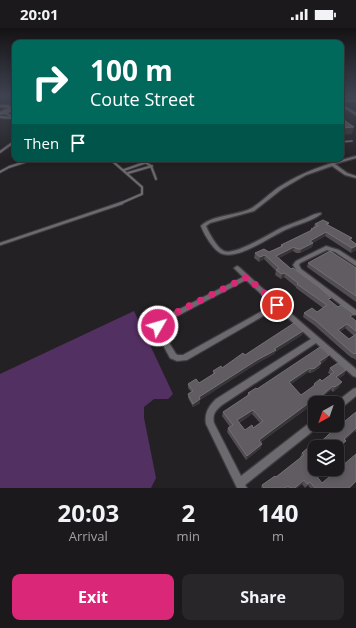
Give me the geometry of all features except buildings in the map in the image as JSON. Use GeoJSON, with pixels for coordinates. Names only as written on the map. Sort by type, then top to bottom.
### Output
{"type":"FeatureCollection","features":[{"type":"Feature","properties":{"kind":"street"},"geometry":{"type":"LineString","coordinates":[[344,160],[356,157]]}},
{"type":"Feature","properties":{"kind":"street"},"geometry":{"type":"LineString","coordinates":[[319,214],[284,229],[253,245],[229,253],[219,250],[203,226],[208,222],[252,210],[280,188],[305,174],[339,162]]}},
{"type":"Feature","properties":{"kind":"street"},"geometry":{"type":"LineString","coordinates":[[332,164],[346,174],[356,177]]}},
{"type":"Feature","properties":{"kind":"street"},"geometry":{"type":"LineString","coordinates":[[356,264],[337,251],[326,248],[298,262],[296,265],[299,270],[356,313]]}},
{"type":"Feature","properties":{"kind":"street"},"geometry":{"type":"LineString","coordinates":[[237,268],[356,374]]}},
{"type":"Feature","properties":{"kind":"street"},"geometry":{"type":"LineString","coordinates":[[247,277],[160,322],[158,330],[173,356],[177,358],[184,358],[277,305]]}},
{"type":"Feature","properties":{"kind":"street"},"geometry":{"type":"LineString","coordinates":[[308,430],[241,486],[208,419],[210,410],[219,402],[317,339]]}},
{"type":"Feature","properties":{"kind":"street"},"geometry":{"type":"LineString","coordinates":[[344,400],[356,391]]}},
{"type":"Feature","properties":{"kind":"lane"},"geometry":{"type":"LineString","coordinates":[[344,142],[352,141]]}},
{"type":"Feature","properties":{"kind":"lane"},"geometry":{"type":"LineString","coordinates":[[0,152],[12,143]]}},
{"type":"Feature","properties":{"kind":"lane"},"geometry":{"type":"LineString","coordinates":[[0,172],[9,167],[25,162]]}},
{"type":"Feature","properties":{"kind":"lane"},"geometry":{"type":"LineString","coordinates":[[0,244],[138,197],[142,194],[142,187],[128,173],[114,162]]}},
{"type":"Feature","properties":{"kind":"lane"},"geometry":{"type":"LineString","coordinates":[[123,170],[147,162],[152,166],[156,179]]}},
{"type":"Feature","properties":{"kind":"lane"},"geometry":{"type":"LineString","coordinates":[[128,173],[152,166]]}},
{"type":"Feature","properties":{"kind":"shaded area"},"geometry":{"type":"Polygon","coordinates":[[[134,311],[173,394],[168,399],[154,399],[144,407],[144,418],[156,478],[151,488],[0,488],[0,374],[134,311]]]}},
{"type":"Feature","properties":{"kind":"route"},"geometry":{"type":"LineString","coordinates":[[158,326],[165,318],[247,277],[277,305]]}}]}
